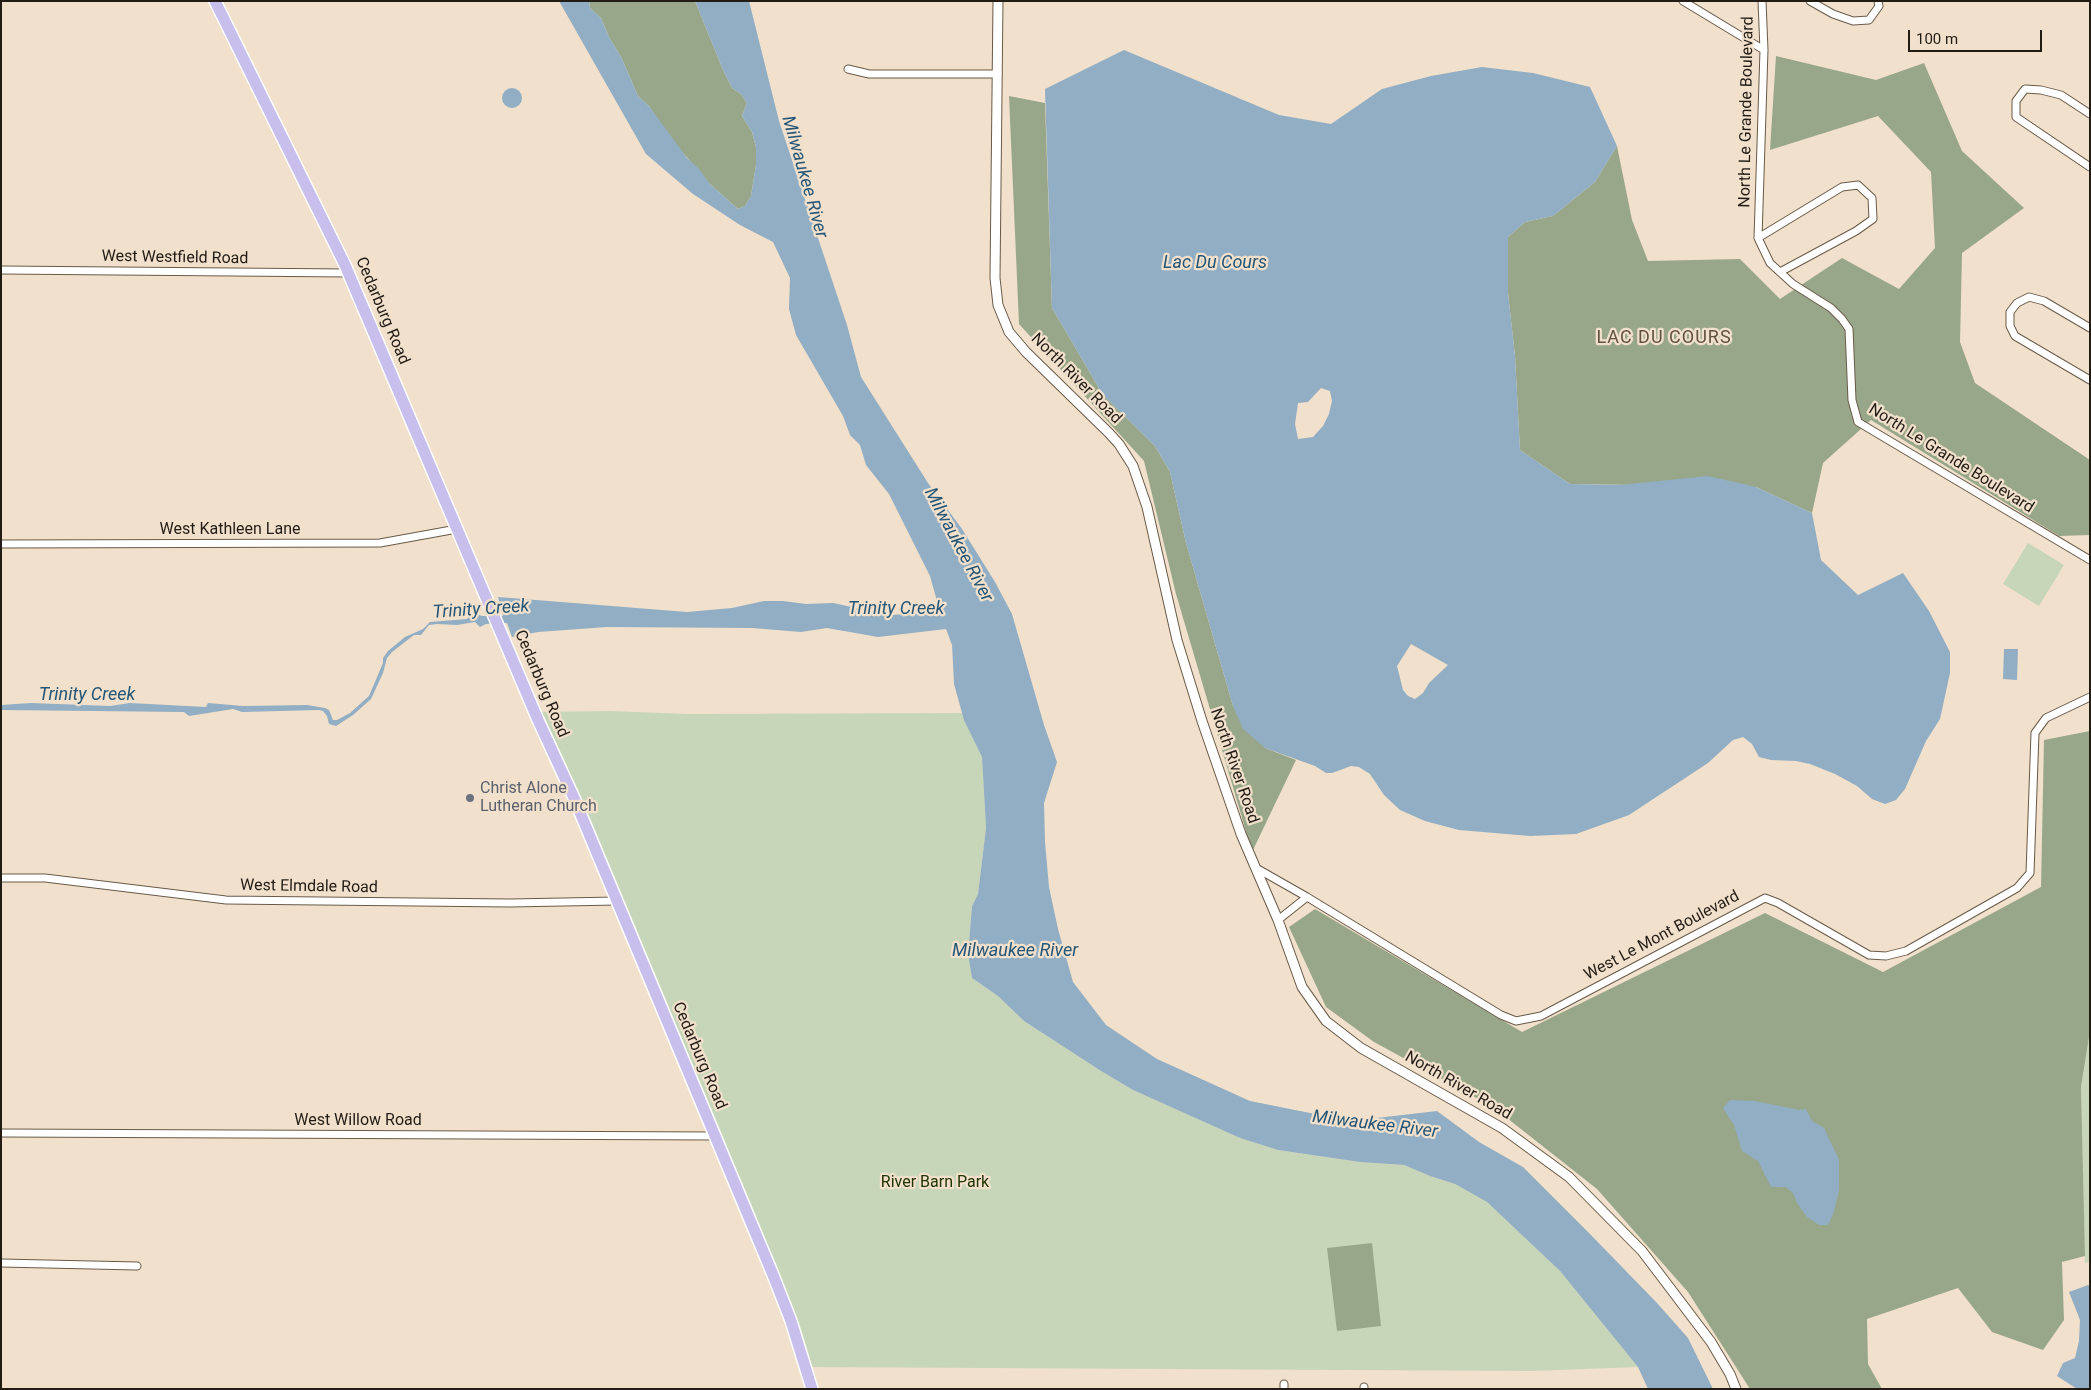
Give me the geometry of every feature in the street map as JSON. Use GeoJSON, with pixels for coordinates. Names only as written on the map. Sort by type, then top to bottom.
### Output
{"type":"FeatureCollection","features":[{"type":"Feature","properties":{"kind":"main road","name":"Cedarburg Road"},"geometry":{"type":"LineString","coordinates":[[215,1],[303,176],[348,273],[617,901],[715,1136],[791,1321],[812,1389]]}},
{"type":"Feature","properties":{"kind":"street","name":"North River Road"},"geometry":{"type":"LineString","coordinates":[[998,1],[995,278],[998,305],[1009,332],[1026,352],[1109,433],[1119,444],[1133,466],[1147,507],[1175,632],[1227,797],[1278,920],[1302,987],[1326,1021],[1361,1048],[1502,1128],[1569,1177],[1642,1251],[1711,1342],[1736,1389]]}},
{"type":"Feature","properties":{"kind":"street"},"geometry":{"type":"LineString","coordinates":[[1683,1],[1764,50]]}},
{"type":"Feature","properties":{"kind":"street","name":"North Le Grande Boulevard"},"geometry":{"type":"LineString","coordinates":[[1762,1],[1764,50],[1758,238],[1770,263],[1793,284],[1831,308],[1849,329],[1852,400],[1858,422],[2090,560]]}},
{"type":"Feature","properties":{"kind":"street"},"geometry":{"type":"LineString","coordinates":[[1810,1],[1833,14],[1854,21],[1869,20],[1879,6],[1878,1]]}},
{"type":"Feature","properties":{"kind":"street"},"geometry":{"type":"LineString","coordinates":[[848,69],[869,74],[998,74]]}},
{"type":"Feature","properties":{"kind":"street"},"geometry":{"type":"LineString","coordinates":[[2090,114],[2061,95],[2041,90],[2025,90],[2016,102],[2016,117],[2090,167]]}},
{"type":"Feature","properties":{"kind":"street"},"geometry":{"type":"LineString","coordinates":[[1758,238],[1842,187],[1858,185],[1872,198],[1873,219],[1856,231],[1780,272]]}},
{"type":"Feature","properties":{"kind":"street","name":"West Westfield Road"},"geometry":{"type":"LineString","coordinates":[[1,270],[348,273]]}},
{"type":"Feature","properties":{"kind":"street"},"geometry":{"type":"LineString","coordinates":[[2090,328],[2044,301],[2029,297],[2017,302],[2010,312],[2010,326],[2015,336],[2090,380]]}},
{"type":"Feature","properties":{"kind":"street","name":"West Kathleen Lane"},"geometry":{"type":"LineString","coordinates":[[1,544],[380,543],[457,529]]}},
{"type":"Feature","properties":{"kind":"street","name":"West Le Mont Boulevard"},"geometry":{"type":"LineString","coordinates":[[1256,868],[1501,1015],[1516,1022],[1541,1016],[1765,898],[1778,903],[1869,955],[1886,956],[1906,951],[1987,907],[2017,888],[2030,873],[2035,733],[2046,718],[2090,697]]}},
{"type":"Feature","properties":{"kind":"street","name":"West Elmdale Road"},"geometry":{"type":"LineString","coordinates":[[1,878],[45,878],[226,900],[510,904],[617,901]]}},
{"type":"Feature","properties":{"kind":"street"},"geometry":{"type":"LineString","coordinates":[[1278,920],[1307,897]]}},
{"type":"Feature","properties":{"kind":"street","name":"West Willow Road"},"geometry":{"type":"LineString","coordinates":[[1,1133],[715,1136]]}},
{"type":"Feature","properties":{"kind":"street"},"geometry":{"type":"LineString","coordinates":[[1,1263],[137,1266]]}},
{"type":"Feature","properties":{"kind":"green space"},"geometry":{"type":"Polygon","coordinates":[[[589,1],[695,1],[732,88],[741,94],[747,103],[742,116],[752,132],[756,147],[756,165],[751,196],[745,206],[738,209],[711,185],[671,139],[649,106],[638,96],[601,18],[590,8],[589,1]]]}},
{"type":"Feature","properties":{"kind":"green space"},"geometry":{"type":"Polygon","coordinates":[[[1776,56],[1876,80],[1924,63],[1962,151],[2024,208],[1962,253],[1960,342],[1975,383],[2090,460],[2090,535],[2059,536],[1871,420],[1823,463],[1812,513],[1756,487],[1570,484],[1520,450],[1515,356],[1508,293],[1508,237],[1525,222],[1553,216],[1595,182],[1617,146],[1632,220],[1648,261],[1740,259],[1780,299],[1842,258],[1899,289],[1935,248],[1931,172],[1878,116],[1770,150],[1776,56]]]}},
{"type":"Feature","properties":{"kind":"green space"},"geometry":{"type":"Polygon","coordinates":[[[1009,96],[1045,103],[1052,308],[1103,395],[1155,446],[1170,472],[1186,543],[1233,706],[1265,748],[1296,760],[1253,850],[1253,855],[1176,594],[1144,461],[1019,324],[1009,96]]]}},
{"type":"Feature","properties":{"kind":"green space"},"geometry":{"type":"Polygon","coordinates":[[[2028,543],[2064,565],[2039,606],[2003,584],[2028,543]]]}},
{"type":"Feature","properties":{"kind":"green space","name":"River Barn Park"},"geometry":{"type":"Polygon","coordinates":[[[610,711],[687,714],[962,713],[982,757],[986,828],[978,894],[972,906],[968,954],[972,978],[998,996],[1024,1021],[1101,1071],[1133,1090],[1240,1138],[1278,1150],[1360,1162],[1404,1165],[1455,1184],[1487,1202],[1560,1271],[1638,1367],[1531,1371],[807,1367],[535,712],[610,711]]]}},
{"type":"Feature","properties":{"kind":"green space"},"geometry":{"type":"Polygon","coordinates":[[[2090,731],[2090,1031],[2081,1087],[2085,1256],[2062,1262],[2064,1320],[2043,1350],[1992,1332],[1958,1288],[1867,1319],[1868,1364],[1882,1389],[1750,1389],[1688,1292],[1597,1189],[1493,1107],[1374,1042],[1326,1007],[1289,927],[1315,909],[1522,1032],[1765,913],[1883,972],[2041,887],[2044,740],[2090,731]]]}},
{"type":"Feature","properties":{"kind":"green space"},"geometry":{"type":"Polygon","coordinates":[[[2090,1031],[2090,1262],[2085,1263],[2081,1087],[2090,1031]]]}},
{"type":"Feature","properties":{"kind":"green space"},"geometry":{"type":"Polygon","coordinates":[[[1372,1243],[1381,1326],[1337,1331],[1327,1248],[1372,1243]]]}},
{"type":"Feature","properties":{"kind":"water","name":"Milwaukee River"},"geometry":{"type":"Polygon","coordinates":[[[559,1],[589,1],[590,8],[601,18],[638,96],[649,106],[687,158],[698,168],[711,185],[738,209],[745,206],[751,196],[756,165],[756,147],[752,132],[742,116],[747,103],[741,94],[732,88],[695,1],[749,1],[779,121],[847,325],[861,377],[928,483],[962,529],[995,582],[1012,614],[1044,725],[1057,762],[1044,803],[1049,887],[1058,929],[1073,982],[1106,1025],[1157,1059],[1250,1101],[1335,1118],[1368,1119],[1437,1111],[1479,1142],[1523,1167],[1589,1233],[1688,1338],[1713,1389],[1648,1389],[1638,1367],[1560,1271],[1487,1202],[1455,1184],[1404,1165],[1360,1162],[1278,1150],[1240,1138],[1133,1090],[1101,1071],[1024,1021],[998,996],[972,978],[968,954],[972,906],[978,894],[986,828],[982,757],[964,720],[954,684],[952,645],[946,629],[878,637],[827,628],[801,632],[752,628],[607,627],[538,632],[512,637],[507,623],[486,624],[480,627],[475,622],[457,625],[437,624],[429,625],[421,635],[414,635],[392,652],[387,658],[383,673],[371,699],[353,715],[336,726],[329,724],[327,716],[323,711],[319,710],[242,712],[233,709],[189,716],[184,712],[1,710],[1,705],[31,703],[110,706],[130,703],[206,707],[208,703],[243,706],[307,705],[329,710],[333,720],[337,720],[350,713],[369,696],[383,663],[383,658],[388,651],[405,637],[423,629],[430,622],[467,619],[473,613],[482,616],[503,616],[498,597],[687,612],[732,608],[764,601],[806,604],[833,603],[890,615],[926,613],[939,608],[930,576],[889,494],[866,465],[860,445],[850,435],[843,416],[796,335],[789,309],[790,278],[773,242],[740,225],[693,194],[646,154],[559,1]]]}},
{"type":"Feature","properties":{"kind":"water","name":"Lac Du Cours"},"geometry":{"type":"Polygon","coordinates":[[[1124,50],[1279,115],[1331,124],[1382,89],[1431,76],[1482,67],[1533,73],[1590,87],[1617,146],[1595,182],[1553,216],[1525,222],[1508,237],[1508,293],[1515,356],[1520,450],[1570,484],[1620,485],[1708,476],[1756,487],[1812,513],[1821,560],[1858,595],[1903,573],[1929,611],[1950,652],[1950,673],[1940,719],[1926,741],[1905,789],[1896,800],[1885,804],[1872,799],[1857,786],[1835,774],[1810,764],[1759,757],[1752,744],[1743,737],[1733,740],[1708,763],[1629,815],[1576,834],[1530,836],[1459,830],[1425,821],[1400,810],[1384,795],[1370,774],[1359,767],[1351,766],[1332,773],[1326,773],[1315,766],[1265,748],[1243,729],[1233,706],[1186,543],[1170,472],[1155,446],[1103,395],[1052,308],[1045,89],[1124,50]],[[1321,388],[1308,402],[1298,403],[1295,424],[1298,439],[1313,437],[1323,426],[1329,414],[1332,401],[1330,391],[1321,388]],[[1411,644],[1397,666],[1403,690],[1408,696],[1415,699],[1423,693],[1429,683],[1448,665],[1411,644]]]}},
{"type":"Feature","properties":{"kind":"water"},"geometry":{"type":"Polygon","coordinates":[[[512,88],[519,91],[522,98],[519,105],[512,108],[505,105],[502,98],[505,91],[512,88]]]}},
{"type":"Feature","properties":{"kind":"water"},"geometry":{"type":"Polygon","coordinates":[[[2004,649],[2018,649],[2017,680],[2003,679],[2004,649]]]}},
{"type":"Feature","properties":{"kind":"water"},"geometry":{"type":"Polygon","coordinates":[[[1730,1100],[1755,1101],[1799,1110],[1806,1109],[1812,1121],[1824,1128],[1839,1160],[1839,1190],[1834,1212],[1828,1225],[1819,1225],[1807,1217],[1797,1203],[1793,1193],[1786,1187],[1771,1187],[1758,1161],[1742,1151],[1734,1125],[1723,1108],[1730,1100]]]}},
{"type":"Feature","properties":{"kind":"water"},"geometry":{"type":"Polygon","coordinates":[[[2088,1285],[2090,1286],[2090,1389],[2077,1389],[2057,1376],[2063,1363],[2075,1358],[2079,1341],[2080,1320],[2069,1292],[2088,1285]]]}},
{"type":"Feature","properties":{"kind":"place","name":"Christ Alone Lutheran Church"},"geometry":{"type":"Point","coordinates":[470,798]}},
{"type":"Feature","properties":{"kind":"district","name":"LAC DU COURS"},"geometry":{"type":"Point","coordinates":[1664,338]}},
{"type":"Feature","properties":{"kind":"water label","name":"Trinity Creek"},"geometry":{"type":"Point","coordinates":[896,609]}},
{"type":"Feature","properties":{"kind":"water label","name":"Trinity Creek"},"geometry":{"type":"Point","coordinates":[481,610]}},
{"type":"Feature","properties":{"kind":"water label","name":"Trinity Creek"},"geometry":{"type":"Point","coordinates":[87,695]}}]}
